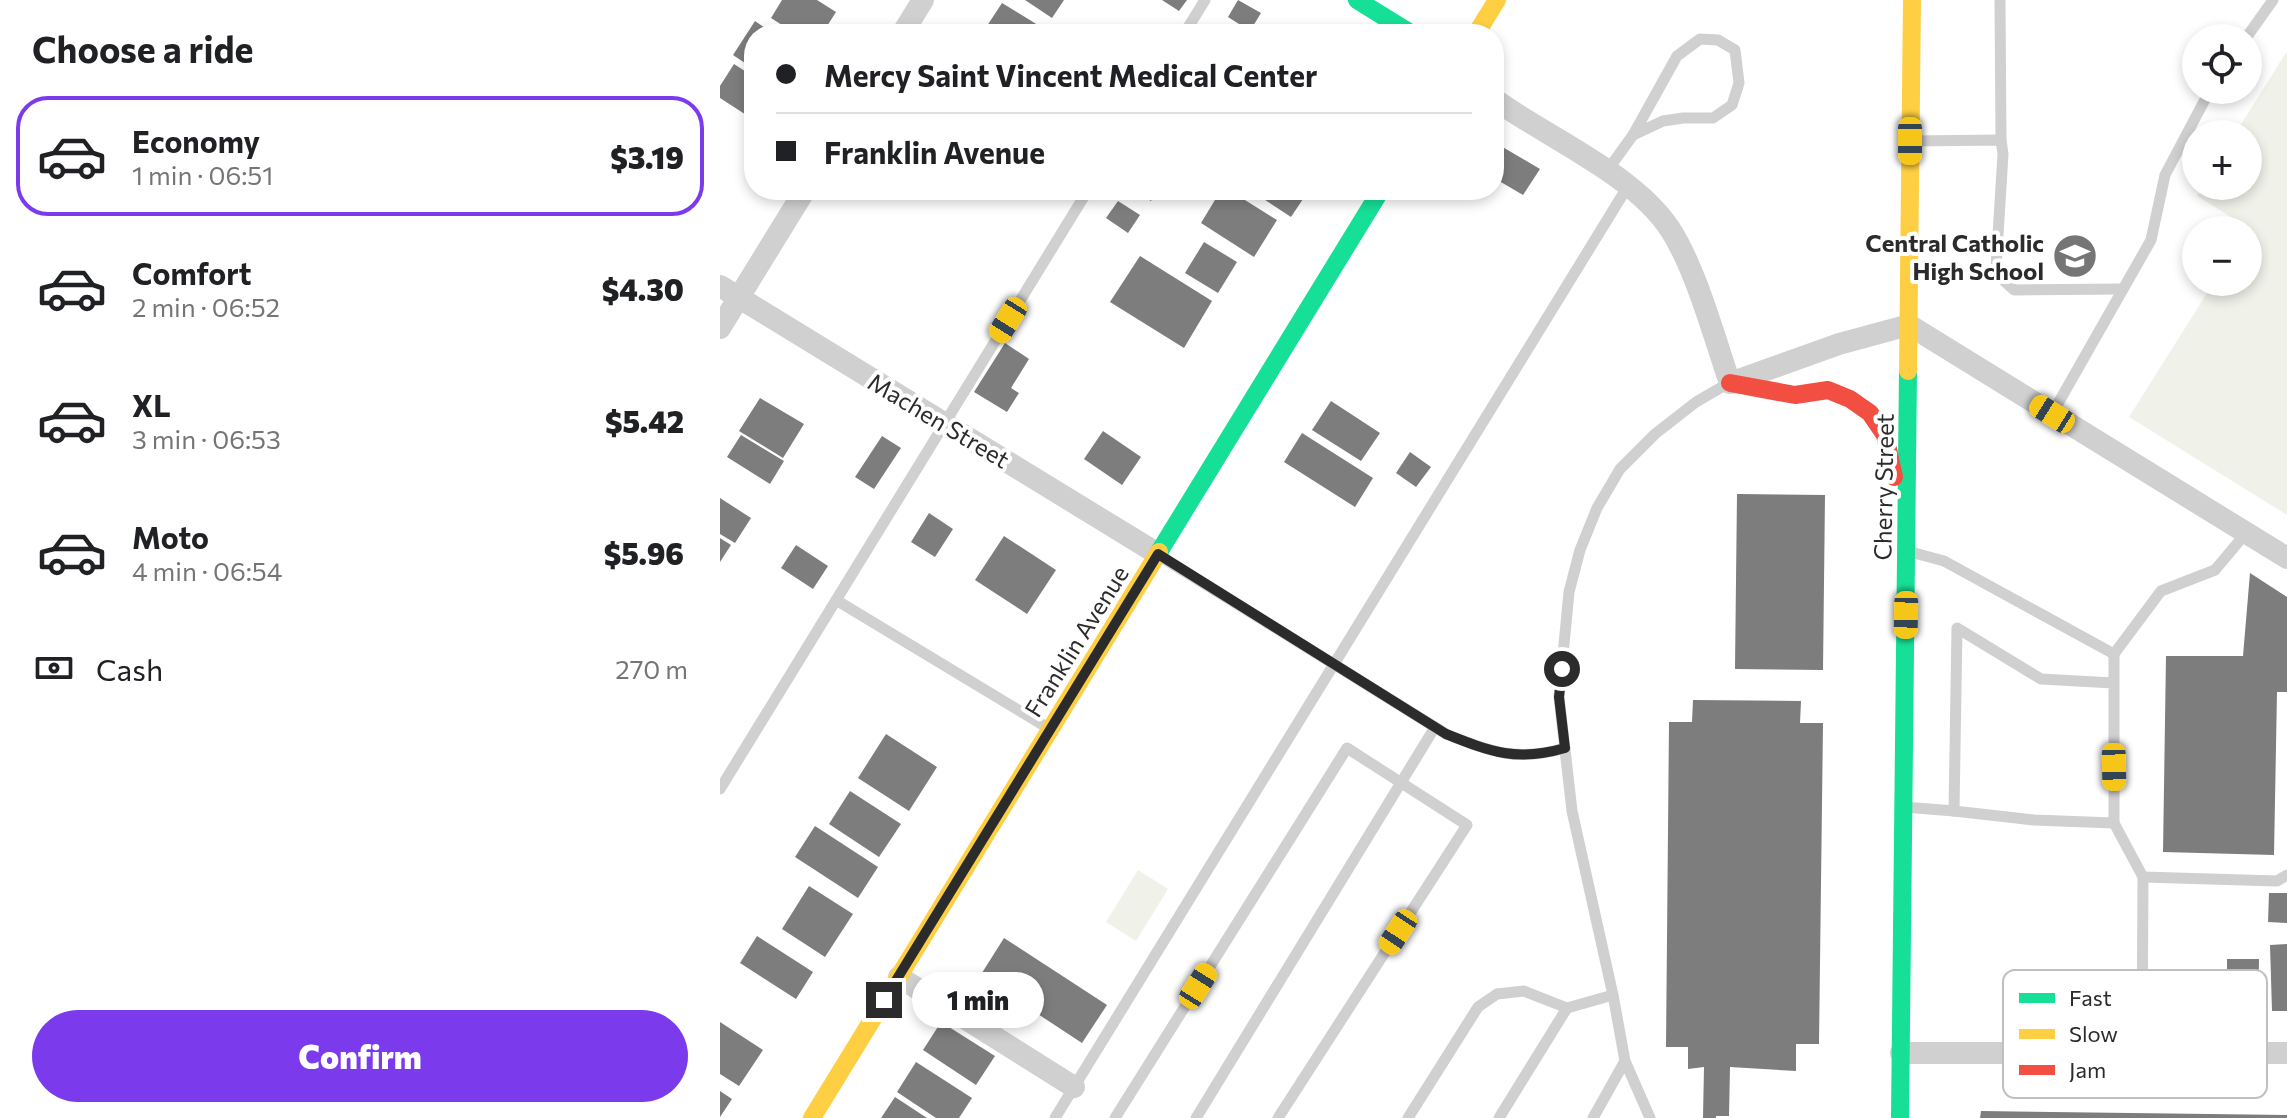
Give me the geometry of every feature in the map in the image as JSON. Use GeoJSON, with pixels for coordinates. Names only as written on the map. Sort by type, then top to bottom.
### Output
{"type":"FeatureCollection","features":[{"type":"Feature","properties":{"kind":"main road"},"geometry":{"type":"LineString","coordinates":[[1357,0],[1396,24]]}},
{"type":"Feature","properties":{"kind":"main road"},"geometry":{"type":"LineString","coordinates":[[1482,24],[1497,0]]}},
{"type":"Feature","properties":{"kind":"main road","name":"Cherry Street"},"geometry":{"type":"LineString","coordinates":[[1900,1118],[1912,0]]}},
{"type":"Feature","properties":{"kind":"main road","name":"Franklin Avenue"},"geometry":{"type":"LineString","coordinates":[[812,1118],[1375,200]]}},
{"type":"Feature","properties":{"kind":"main road"},"geometry":{"type":"LineString","coordinates":[[1730,383],[1795,395],[1828,390],[1850,399],[1870,413],[1885,435],[1906,548]]}},
{"type":"Feature","properties":{"kind":"street"},"geometry":{"type":"LineString","coordinates":[[908,24],[923,0]]}},
{"type":"Feature","properties":{"kind":"street"},"geometry":{"type":"LineString","coordinates":[[1504,105],[1628,186],[1669,226],[1683,250],[1730,383],[1839,344],[1909,325],[2287,558]]}},
{"type":"Feature","properties":{"kind":"street"},"geometry":{"type":"LineString","coordinates":[[720,328],[729,292],[798,200]]}},
{"type":"Feature","properties":{"kind":"street","name":"Machen Street"},"geometry":{"type":"LineString","coordinates":[[729,292],[1158,554]]}},
{"type":"Feature","properties":{"kind":"street"},"geometry":{"type":"LineString","coordinates":[[899,977],[1074,1087]]}},
{"type":"Feature","properties":{"kind":"street"},"geometry":{"type":"LineString","coordinates":[[1901,1053],[2003,1053]]}},
{"type":"Feature","properties":{"kind":"lane"},"geometry":{"type":"LineString","coordinates":[[1190,24],[1205,0]]}},
{"type":"Feature","properties":{"kind":"lane"},"geometry":{"type":"LineString","coordinates":[[2000,0],[2003,154],[1996,267],[2003,280],[2014,290],[2123,289]]}},
{"type":"Feature","properties":{"kind":"lane"},"geometry":{"type":"LineString","coordinates":[[2256,24],[2273,0]]}},
{"type":"Feature","properties":{"kind":"lane"},"geometry":{"type":"LineString","coordinates":[[1606,171],[1633,135],[1677,56],[1700,39],[1718,40],[1735,50],[1739,83],[1732,105],[1713,118],[1663,121],[1633,135]]}},
{"type":"Feature","properties":{"kind":"lane"},"geometry":{"type":"LineString","coordinates":[[2052,414],[2151,240],[2165,175],[2203,104]]}},
{"type":"Feature","properties":{"kind":"lane"},"geometry":{"type":"LineString","coordinates":[[1910,141],[2001,140]]}},
{"type":"Feature","properties":{"kind":"lane"},"geometry":{"type":"LineString","coordinates":[[1055,1118],[1628,186]]}},
{"type":"Feature","properties":{"kind":"lane"},"geometry":{"type":"LineString","coordinates":[[720,789],[1082,200]]}},
{"type":"Feature","properties":{"kind":"lane"},"geometry":{"type":"LineString","coordinates":[[1650,1118],[1625,1061],[1572,811],[1559,697],[1569,592],[1580,550],[1597,508],[1620,469],[1655,434],[1696,402],[1730,383]]}},
{"type":"Feature","properties":{"kind":"lane"},"geometry":{"type":"LineString","coordinates":[[2142,970],[2143,877],[2114,823],[2114,654],[2161,591],[2215,570],[2246,533]]}},
{"type":"Feature","properties":{"kind":"lane"},"geometry":{"type":"LineString","coordinates":[[1906,548],[1944,561],[2114,654]]}},
{"type":"Feature","properties":{"kind":"lane"},"geometry":{"type":"LineString","coordinates":[[1158,554],[1435,727],[1508,755],[1540,755],[1565,748]]}},
{"type":"Feature","properties":{"kind":"lane"},"geometry":{"type":"LineString","coordinates":[[836,600],[1050,730]]}},
{"type":"Feature","properties":{"kind":"lane"},"geometry":{"type":"LineString","coordinates":[[1954,811],[1957,628],[2041,679],[2113,683]]}},
{"type":"Feature","properties":{"kind":"lane"},"geometry":{"type":"LineString","coordinates":[[1196,1118],[1435,727]]}},
{"type":"Feature","properties":{"kind":"lane"},"geometry":{"type":"LineString","coordinates":[[1115,1118],[1347,748],[1467,825],[1278,1118]]}},
{"type":"Feature","properties":{"kind":"lane"},"geometry":{"type":"LineString","coordinates":[[1904,807],[2034,820],[2114,823]]}},
{"type":"Feature","properties":{"kind":"lane"},"geometry":{"type":"LineString","coordinates":[[2143,877],[2277,881],[2287,875]]}},
{"type":"Feature","properties":{"kind":"lane"},"geometry":{"type":"LineString","coordinates":[[1408,1118],[1478,1007],[1497,994],[1524,991],[1567,1008],[1613,995]]}},
{"type":"Feature","properties":{"kind":"lane"},"geometry":{"type":"LineString","coordinates":[[1499,1118],[1567,1008]]}},
{"type":"Feature","properties":{"kind":"lane"},"geometry":{"type":"LineString","coordinates":[[1593,1118],[1625,1061]]}},
{"type":"Feature","properties":{"kind":"shaded area"},"geometry":{"type":"Polygon","coordinates":[[[2287,51],[2287,515],[2129,417],[2205,296],[2262,296],[2262,216],[2229,216],[2203,200],[2262,200],[2262,120],[2244,120],[2254,104],[2262,104],[2262,91],[2287,51]]]}},
{"type":"Feature","properties":{"kind":"shaded area"},"geometry":{"type":"Polygon","coordinates":[[[1138,870],[1168,889],[1136,941],[1106,922],[1138,870]]]}},
{"type":"Feature","properties":{"kind":"building"},"geometry":{"type":"Polygon","coordinates":[[[782,0],[817,0],[836,12],[828,24],[780,24],[771,18],[782,0]]]}},
{"type":"Feature","properties":{"kind":"building"},"geometry":{"type":"Polygon","coordinates":[[[1025,0],[1064,0],[1052,18],[1025,0]]]}},
{"type":"Feature","properties":{"kind":"building"},"geometry":{"type":"Polygon","coordinates":[[[1162,0],[1187,0],[1179,11],[1162,0]]]}},
{"type":"Feature","properties":{"kind":"building"},"geometry":{"type":"Polygon","coordinates":[[[1238,0],[1261,13],[1254,24],[1239,24],[1228,17],[1238,0]]]}},
{"type":"Feature","properties":{"kind":"building"},"geometry":{"type":"Polygon","coordinates":[[[1002,3],[1036,24],[988,24],[1002,3]]]}},
{"type":"Feature","properties":{"kind":"building"},"geometry":{"type":"Polygon","coordinates":[[[744,38],[744,62],[733,55],[744,38]]]}},
{"type":"Feature","properties":{"kind":"building"},"geometry":{"type":"Polygon","coordinates":[[[734,64],[744,70],[744,114],[720,98],[720,86],[734,64]]]}},
{"type":"Feature","properties":{"kind":"building"},"geometry":{"type":"Polygon","coordinates":[[[1504,148],[1540,169],[1523,195],[1504,184],[1504,148]]]}},
{"type":"Feature","properties":{"kind":"building"},"geometry":{"type":"Polygon","coordinates":[[[1215,200],[1245,200],[1277,220],[1254,257],[1201,223],[1215,200]]]}},
{"type":"Feature","properties":{"kind":"building"},"geometry":{"type":"Polygon","coordinates":[[[1265,200],[1302,200],[1291,217],[1265,200]]]}},
{"type":"Feature","properties":{"kind":"building"},"geometry":{"type":"Polygon","coordinates":[[[1118,201],[1140,215],[1128,233],[1106,218],[1118,201]]]}},
{"type":"Feature","properties":{"kind":"building"},"geometry":{"type":"Polygon","coordinates":[[[1204,242],[1237,262],[1218,293],[1185,273],[1204,242]]]}},
{"type":"Feature","properties":{"kind":"building"},"geometry":{"type":"Polygon","coordinates":[[[1140,256],[1212,301],[1184,348],[1110,302],[1140,256]]]}},
{"type":"Feature","properties":{"kind":"building"},"geometry":{"type":"Polygon","coordinates":[[[1005,343],[1029,359],[1011,388],[1019,393],[1007,412],[974,392],[1005,343]]]}},
{"type":"Feature","properties":{"kind":"building"},"geometry":{"type":"Polygon","coordinates":[[[760,398],[804,424],[783,458],[739,431],[760,398]]]}},
{"type":"Feature","properties":{"kind":"building"},"geometry":{"type":"Polygon","coordinates":[[[1331,401],[1380,433],[1361,461],[1312,430],[1331,401]]]}},
{"type":"Feature","properties":{"kind":"building"},"geometry":{"type":"Polygon","coordinates":[[[1103,431],[1141,457],[1122,485],[1084,459],[1103,431]]]}},
{"type":"Feature","properties":{"kind":"building"},"geometry":{"type":"Polygon","coordinates":[[[1302,433],[1373,478],[1355,507],[1284,462],[1302,433]]]}},
{"type":"Feature","properties":{"kind":"building"},"geometry":{"type":"Polygon","coordinates":[[[741,435],[784,461],[770,484],[727,457],[741,435]]]}},
{"type":"Feature","properties":{"kind":"building"},"geometry":{"type":"Polygon","coordinates":[[[882,436],[901,448],[874,489],[855,477],[882,436]]]}},
{"type":"Feature","properties":{"kind":"building"},"geometry":{"type":"Polygon","coordinates":[[[1410,452],[1431,467],[1416,487],[1396,473],[1410,452]]]}},
{"type":"Feature","properties":{"kind":"building"},"geometry":{"type":"Polygon","coordinates":[[[1737,494],[1825,495],[1823,670],[1735,669],[1737,494]]]}},
{"type":"Feature","properties":{"kind":"building"},"geometry":{"type":"Polygon","coordinates":[[[720,498],[751,518],[735,543],[720,534],[720,498]]]}},
{"type":"Feature","properties":{"kind":"building"},"geometry":{"type":"Polygon","coordinates":[[[929,513],[953,529],[935,557],[911,542],[929,513]]]}},
{"type":"Feature","properties":{"kind":"building"},"geometry":{"type":"Polygon","coordinates":[[[1004,536],[1056,570],[1027,614],[975,580],[1004,536]]]}},
{"type":"Feature","properties":{"kind":"building"},"geometry":{"type":"Polygon","coordinates":[[[720,538],[731,545],[720,562],[720,538]]]}},
{"type":"Feature","properties":{"kind":"building"},"geometry":{"type":"Polygon","coordinates":[[[796,545],[828,566],[813,589],[781,568],[796,545]]]}},
{"type":"Feature","properties":{"kind":"building"},"geometry":{"type":"Polygon","coordinates":[[[2250,573],[2287,597],[2287,692],[2277,692],[2274,855],[2163,852],[2166,656],[2243,656],[2250,573]]]}},
{"type":"Feature","properties":{"kind":"building"},"geometry":{"type":"Polygon","coordinates":[[[1693,700],[1801,701],[1800,723],[1823,723],[1819,1044],[1796,1044],[1796,1071],[1730,1067],[1729,1116],[1716,1118],[1703,1118],[1704,1067],[1688,1069],[1688,1047],[1666,1047],[1669,722],[1692,722],[1693,700]]]}},
{"type":"Feature","properties":{"kind":"building"},"geometry":{"type":"Polygon","coordinates":[[[886,734],[937,767],[909,811],[858,778],[886,734]]]}},
{"type":"Feature","properties":{"kind":"building"},"geometry":{"type":"Polygon","coordinates":[[[850,791],[901,824],[879,857],[829,824],[850,791]]]}},
{"type":"Feature","properties":{"kind":"building"},"geometry":{"type":"Polygon","coordinates":[[[815,826],[878,867],[858,898],[795,857],[815,826]]]}},
{"type":"Feature","properties":{"kind":"building"},"geometry":{"type":"Polygon","coordinates":[[[809,886],[853,914],[825,957],[782,929],[809,886]]]}},
{"type":"Feature","properties":{"kind":"building"},"geometry":{"type":"Polygon","coordinates":[[[2269,893],[2287,893],[2287,923],[2268,922],[2269,893]]]}},
{"type":"Feature","properties":{"kind":"building"},"geometry":{"type":"Polygon","coordinates":[[[757,936],[813,972],[796,999],[740,963],[757,936]]]}},
{"type":"Feature","properties":{"kind":"building"},"geometry":{"type":"Polygon","coordinates":[[[1004,938],[1107,1005],[1082,1043],[980,976],[1004,938]]]}},
{"type":"Feature","properties":{"kind":"building"},"geometry":{"type":"Polygon","coordinates":[[[2287,944],[2287,1011],[2272,1011],[2270,945],[2287,944]]]}},
{"type":"Feature","properties":{"kind":"building"},"geometry":{"type":"Polygon","coordinates":[[[2227,959],[2259,959],[2259,970],[2227,970],[2227,959]]]}},
{"type":"Feature","properties":{"kind":"building"},"geometry":{"type":"Polygon","coordinates":[[[720,1022],[763,1050],[739,1086],[720,1074],[720,1022]]]}},
{"type":"Feature","properties":{"kind":"building"},"geometry":{"type":"Polygon","coordinates":[[[941,1022],[995,1056],[976,1085],[923,1050],[941,1022]]]}},
{"type":"Feature","properties":{"kind":"building"},"geometry":{"type":"Polygon","coordinates":[[[916,1062],[972,1098],[959,1118],[936,1118],[897,1092],[916,1062]]]}},
{"type":"Feature","properties":{"kind":"building"},"geometry":{"type":"Polygon","coordinates":[[[720,1091],[732,1099],[720,1117],[720,1091]]]}},
{"type":"Feature","properties":{"kind":"building"},"geometry":{"type":"Polygon","coordinates":[[[895,1097],[927,1118],[881,1118],[895,1097]]]}},
{"type":"Feature","properties":{"kind":"building"},"geometry":{"type":"Polygon","coordinates":[[[1981,1111],[2287,1115],[2287,1118],[1980,1118],[1981,1111]]]}},
{"type":"Feature","properties":{"kind":"traffic: fast"},"geometry":{"type":"LineString","coordinates":[[1357,0],[1396,24]]}},
{"type":"Feature","properties":{"kind":"traffic: fast"},"geometry":{"type":"LineString","coordinates":[[1159,552],[1375,200]]}},
{"type":"Feature","properties":{"kind":"traffic: fast"},"geometry":{"type":"LineString","coordinates":[[1900,1118],[1908,371]]}},
{"type":"Feature","properties":{"kind":"traffic: slow"},"geometry":{"type":"LineString","coordinates":[[1482,24],[1497,0]]}},
{"type":"Feature","properties":{"kind":"traffic: slow"},"geometry":{"type":"LineString","coordinates":[[1908,371],[1912,0]]}},
{"type":"Feature","properties":{"kind":"traffic: slow"},"geometry":{"type":"LineString","coordinates":[[812,1118],[1159,552]]}},
{"type":"Feature","properties":{"kind":"traffic: jam"},"geometry":{"type":"LineString","coordinates":[[1730,383],[1795,395],[1828,390],[1850,399],[1870,413],[1885,435],[1894,477]]}},
{"type":"Feature","properties":{"kind":"place","name":"Central Catholic High School"},"geometry":{"type":"Point","coordinates":[2075,256]}},
{"type":"Feature","properties":{"kind":"route"},"geometry":{"type":"LineString","coordinates":[[884,1000],[1158,554],[1446,734],[1508,755],[1540,755],[1565,748],[1559,697],[1562,669]]}}]}
